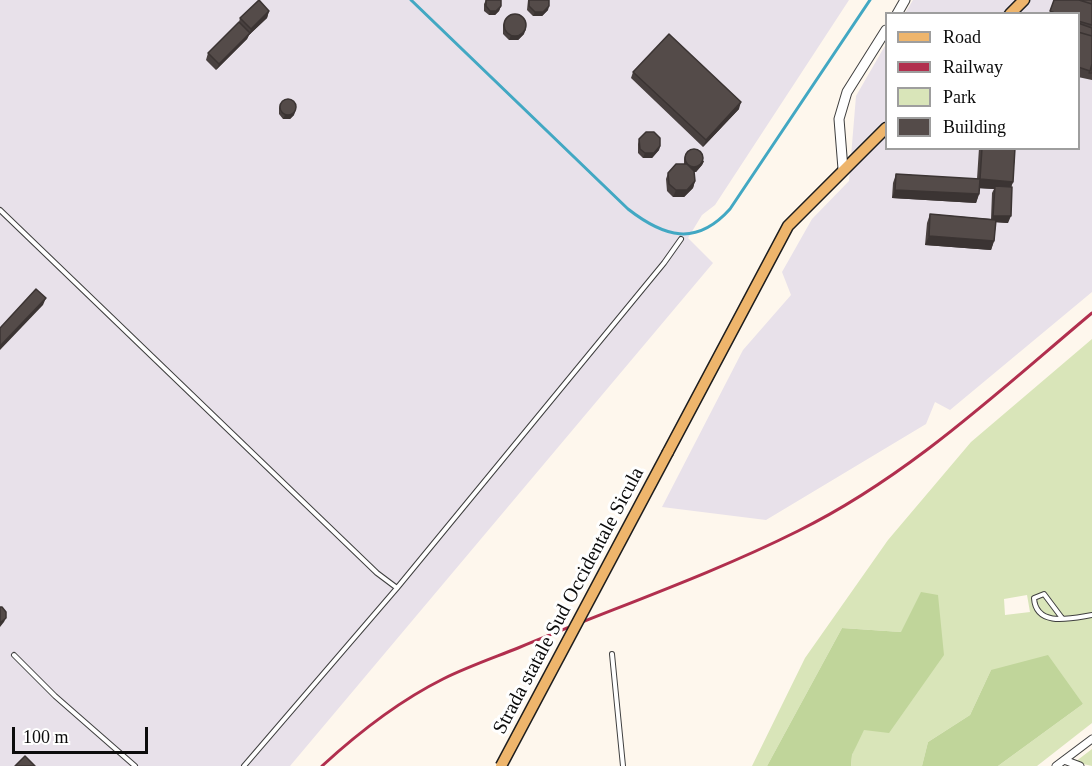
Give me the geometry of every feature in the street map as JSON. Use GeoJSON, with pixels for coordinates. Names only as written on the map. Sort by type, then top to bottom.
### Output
{"type":"FeatureCollection","features":[{"type":"Feature","properties":{"kind":"main road"},"geometry":{"type":"LineString","coordinates":[[1012,12],[1024,0]]}},
{"type":"Feature","properties":{"kind":"main road","name":"Strada statale Sud Occidentale Sicula"},"geometry":{"type":"LineString","coordinates":[[501,766],[788,226],[885,129]]}},
{"type":"Feature","properties":{"kind":"street"},"geometry":{"type":"LineString","coordinates":[[843,170],[839,119],[847,92],[885,32]]}},
{"type":"Feature","properties":{"kind":"street"},"geometry":{"type":"LineString","coordinates":[[1056,766],[1064,763],[1092,739]]}},
{"type":"Feature","properties":{"kind":"street"},"geometry":{"type":"LineString","coordinates":[[1064,763],[1080,766]]}},
{"type":"Feature","properties":{"kind":"lane"},"geometry":{"type":"LineString","coordinates":[[0,210],[377,573],[398,588]]}},
{"type":"Feature","properties":{"kind":"lane"},"geometry":{"type":"LineString","coordinates":[[244,766],[398,588],[664,263],[681,239]]}},
{"type":"Feature","properties":{"kind":"lane"},"geometry":{"type":"LineString","coordinates":[[1062,618],[1044,594],[1034,598],[1038,611],[1046,618],[1062,618],[1092,615]]}},
{"type":"Feature","properties":{"kind":"lane"},"geometry":{"type":"LineString","coordinates":[[612,654],[623,766]]}},
{"type":"Feature","properties":{"kind":"lane"},"geometry":{"type":"LineString","coordinates":[[14,655],[55,696],[135,766]]}},
{"type":"Feature","properties":{"kind":"shaded area"},"geometry":{"type":"Polygon","coordinates":[[[0,0],[849,0],[715,205],[702,215],[688,238],[713,263],[290,766],[0,766],[0,0]]]}},
{"type":"Feature","properties":{"kind":"shaded area"},"geometry":{"type":"Polygon","coordinates":[[[913,0],[1092,0],[1092,292],[950,410],[935,402],[926,424],[766,520],[662,507],[743,350],[791,295],[782,272],[812,219],[849,181],[856,96],[885,46],[885,150],[1080,150],[1080,12],[906,12],[913,0]]]}},
{"type":"Feature","properties":{"kind":"green space"},"geometry":{"type":"Polygon","coordinates":[[[1092,339],[1092,723],[1037,766],[998,766],[1083,704],[991,670],[970,715],[928,742],[922,766],[851,766],[852,755],[901,632],[842,628],[767,766],[752,766],[805,658],[888,540],[971,442],[1092,339]],[[1027,595],[1004,599],[1005,615],[1030,612],[1027,595]]]}},
{"type":"Feature","properties":{"kind":"green space"},"geometry":{"type":"Polygon","coordinates":[[[921,592],[938,595],[944,655],[889,733],[864,730],[852,755],[851,766],[767,766],[842,628],[901,632],[921,592]]]}},
{"type":"Feature","properties":{"kind":"green space"},"geometry":{"type":"Polygon","coordinates":[[[1048,655],[1083,704],[998,766],[922,766],[928,742],[970,715],[991,670],[1048,655]]]}},
{"type":"Feature","properties":{"kind":"green space"},"geometry":{"type":"Polygon","coordinates":[[[1092,749],[1092,766],[1075,762],[1092,749]]]}},
{"type":"Feature","properties":{"kind":"building"},"geometry":{"type":"Polygon","coordinates":[[[259,0],[269,11],[251,29],[240,18],[259,0]]]}},
{"type":"Feature","properties":{"kind":"building"},"geometry":{"type":"Polygon","coordinates":[[[486,0],[501,0],[501,6],[496,11],[490,11],[486,6],[486,0]]]}},
{"type":"Feature","properties":{"kind":"building"},"geometry":{"type":"Polygon","coordinates":[[[529,0],[549,0],[549,6],[543,12],[535,12],[529,6],[529,0]]]}},
{"type":"Feature","properties":{"kind":"building"},"geometry":{"type":"Polygon","coordinates":[[[1054,0],[1079,0],[1092,4],[1092,25],[1080,22],[1080,12],[1050,11],[1054,0]]]}},
{"type":"Feature","properties":{"kind":"building"},"geometry":{"type":"Polygon","coordinates":[[[1079,0],[1092,0],[1092,4],[1079,0]]]}},
{"type":"Feature","properties":{"kind":"building"},"geometry":{"type":"Polygon","coordinates":[[[515,14],[523,17],[526,25],[523,33],[515,36],[507,33],[504,25],[507,17],[515,14]]]}},
{"type":"Feature","properties":{"kind":"building"},"geometry":{"type":"Polygon","coordinates":[[[239,22],[250,33],[219,64],[208,53],[239,22]]]}},
{"type":"Feature","properties":{"kind":"building"},"geometry":{"type":"Polygon","coordinates":[[[1080,24],[1092,28],[1092,36],[1080,33],[1080,24]]]}},
{"type":"Feature","properties":{"kind":"building"},"geometry":{"type":"Polygon","coordinates":[[[1080,33],[1092,36],[1090,71],[1080,68],[1080,33]]]}},
{"type":"Feature","properties":{"kind":"building"},"geometry":{"type":"Polygon","coordinates":[[[669,34],[741,102],[706,140],[633,72],[669,34]]]}},
{"type":"Feature","properties":{"kind":"building"},"geometry":{"type":"Polygon","coordinates":[[[288,99],[294,101],[296,107],[294,113],[288,115],[282,113],[280,107],[282,101],[288,99]]]}},
{"type":"Feature","properties":{"kind":"building"},"geometry":{"type":"Polygon","coordinates":[[[646,132],[654,132],[660,138],[660,146],[654,153],[645,153],[640,149],[639,139],[646,132]]]}},
{"type":"Feature","properties":{"kind":"building"},"geometry":{"type":"Polygon","coordinates":[[[690,149],[698,149],[703,154],[701,165],[690,167],[685,162],[685,154],[690,149]]]}},
{"type":"Feature","properties":{"kind":"building"},"geometry":{"type":"Polygon","coordinates":[[[982,150],[1015,150],[1013,182],[980,179],[982,150]]]}},
{"type":"Feature","properties":{"kind":"building"},"geometry":{"type":"Polygon","coordinates":[[[676,164],[687,164],[694,171],[695,181],[687,190],[676,190],[669,184],[668,173],[676,164]]]}},
{"type":"Feature","properties":{"kind":"building"},"geometry":{"type":"Polygon","coordinates":[[[896,174],[980,179],[979,194],[895,190],[896,174]]]}},
{"type":"Feature","properties":{"kind":"building"},"geometry":{"type":"Polygon","coordinates":[[[995,186],[1012,187],[1011,216],[993,216],[995,186]]]}},
{"type":"Feature","properties":{"kind":"building"},"geometry":{"type":"Polygon","coordinates":[[[930,214],[996,220],[994,241],[929,236],[930,214]]]}},
{"type":"Feature","properties":{"kind":"building"},"geometry":{"type":"Polygon","coordinates":[[[36,289],[46,298],[0,346],[0,328],[36,289]]]}},
{"type":"Feature","properties":{"kind":"building"},"geometry":{"type":"Polygon","coordinates":[[[0,607],[6,612],[6,618],[1,622],[0,622],[0,607]]]}},
{"type":"Feature","properties":{"kind":"building"},"geometry":{"type":"Polygon","coordinates":[[[25,756],[35,766],[15,766],[25,756]]]}},
{"type":"Feature","properties":{"kind":"waterway"},"geometry":{"type":"LineString","coordinates":[[411,0],[628,209],[654,226],[680,234],[705,229],[730,209],[870,0]]}},
{"type":"Feature","properties":{"kind":"railway"},"geometry":{"type":"LineString","coordinates":[[322,766],[379,718],[443,679],[729,563],[798,531],[838,509],[915,459],[987,402],[1092,313]]}}]}
